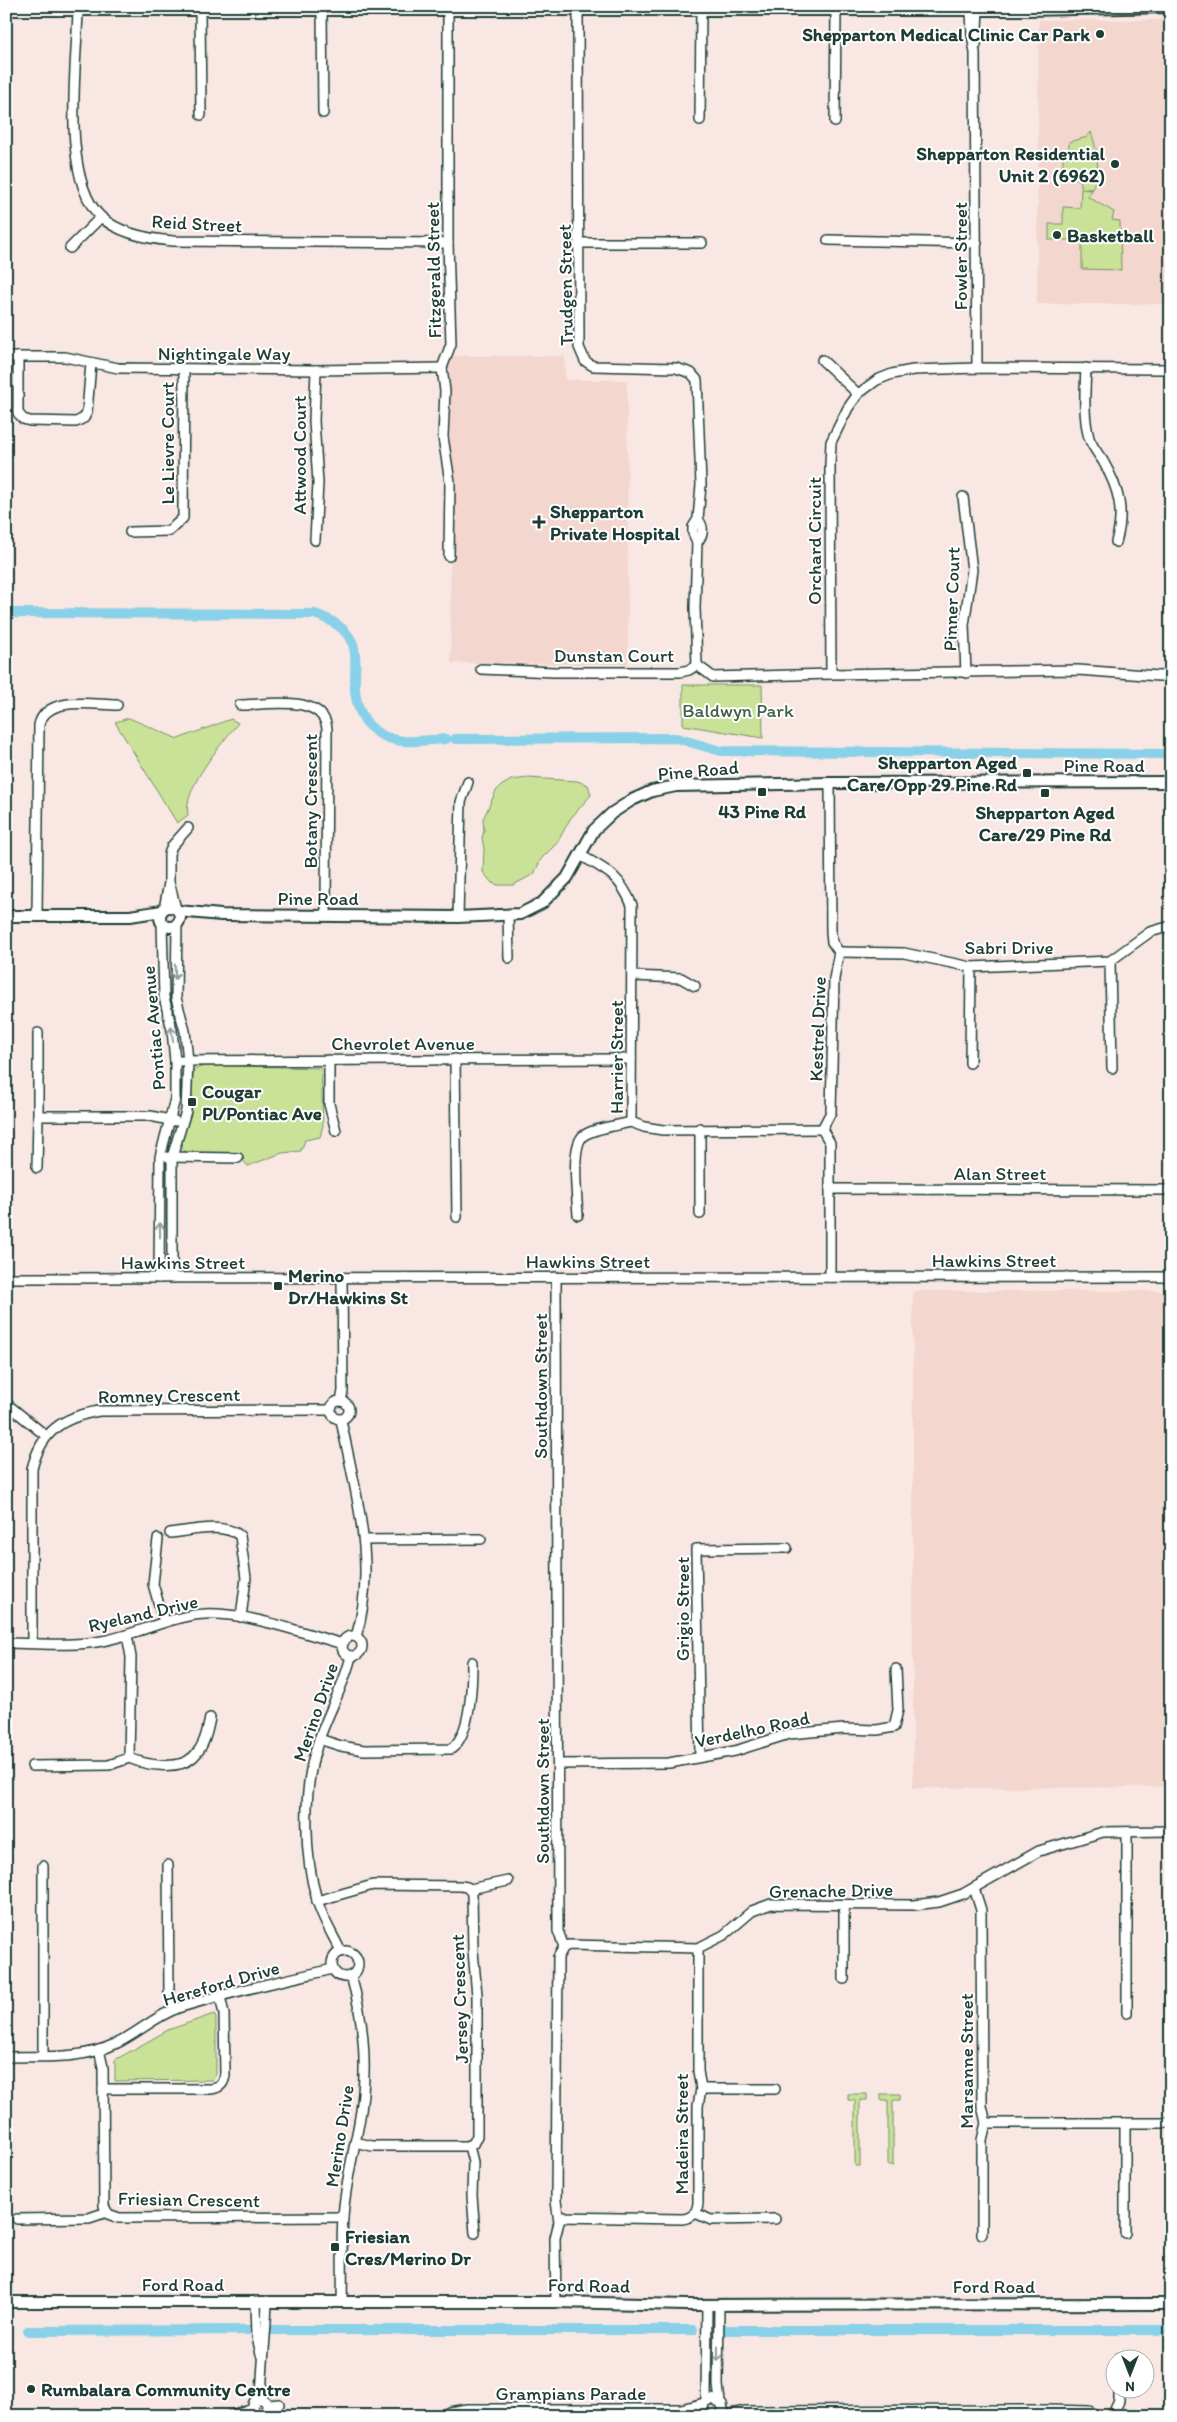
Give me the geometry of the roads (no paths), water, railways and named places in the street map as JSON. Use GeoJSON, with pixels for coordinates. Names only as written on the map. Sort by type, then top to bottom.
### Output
{"type":"FeatureCollection","features":[{"type":"Feature","properties":{"kind":"street"},"geometry":{"type":"LineString","coordinates":[[1143,9],[1171,7]]}},
{"type":"Feature","properties":{"kind":"street"},"geometry":{"type":"LineString","coordinates":[[6,10],[448,10],[476,8],[578,10],[609,8],[836,10],[900,8],[975,10],[1026,8],[1171,11]]}},
{"type":"Feature","properties":{"kind":"street"},"geometry":{"type":"LineString","coordinates":[[323,113],[326,9]]}},
{"type":"Feature","properties":{"kind":"street"},"geometry":{"type":"LineString","coordinates":[[70,248],[101,217],[82,186],[76,160],[74,128],[78,10]]}},
{"type":"Feature","properties":{"kind":"street"},"geometry":{"type":"LineString","coordinates":[[200,10],[201,115]]}},
{"type":"Feature","properties":{"kind":"street","name":"Fitzgerald Street"},"geometry":{"type":"LineString","coordinates":[[448,10],[448,243],[451,344],[442,368],[445,391],[443,437],[450,482],[449,556]]}},
{"type":"Feature","properties":{"kind":"street","name":"Trudgen Street"},"geometry":{"type":"LineString","coordinates":[[578,10],[580,347],[586,361],[593,366],[684,369],[697,380],[701,485],[698,519],[702,524],[702,534],[697,542],[695,608],[697,665]]}},
{"type":"Feature","properties":{"kind":"street"},"geometry":{"type":"LineString","coordinates":[[700,120],[701,10]]}},
{"type":"Feature","properties":{"kind":"street"},"geometry":{"type":"LineString","coordinates":[[835,122],[836,10]]}},
{"type":"Feature","properties":{"kind":"street","name":"Fowler Street"},"geometry":{"type":"LineString","coordinates":[[975,10],[972,34],[975,53],[977,368]]}},
{"type":"Feature","properties":{"kind":"street","name":"Reid Street"},"geometry":{"type":"LineString","coordinates":[[101,217],[134,234],[173,241],[448,243]]}},
{"type":"Feature","properties":{"kind":"street"},"geometry":{"type":"LineString","coordinates":[[828,240],[977,243]]}},
{"type":"Feature","properties":{"kind":"street"},"geometry":{"type":"LineString","coordinates":[[580,243],[702,243]]}},
{"type":"Feature","properties":{"kind":"street","name":"Nightingale Way"},"geometry":{"type":"LineString","coordinates":[[6,357],[62,357],[114,368],[184,370],[442,368]]}},
{"type":"Feature","properties":{"kind":"street"},"geometry":{"type":"LineString","coordinates":[[18,357],[18,413],[23,420],[30,422],[76,422],[84,418],[87,412],[91,363]]}},
{"type":"Feature","properties":{"kind":"street"},"geometry":{"type":"LineString","coordinates":[[822,360],[858,394]]}},
{"type":"Feature","properties":{"kind":"street","name":"Orchard Circuit"},"geometry":{"type":"LineString","coordinates":[[831,674],[831,442],[848,408],[858,394],[878,380],[892,374],[913,370],[977,368],[1171,369]]}},
{"type":"Feature","properties":{"kind":"street"},"geometry":{"type":"LineString","coordinates":[[1086,368],[1085,420],[1090,440],[1111,475],[1120,496],[1121,527],[1116,542]]}},
{"type":"Feature","properties":{"kind":"street","name":"Le Lievre Court"},"geometry":{"type":"LineString","coordinates":[[130,532],[169,531],[183,518],[184,370]]}},
{"type":"Feature","properties":{"kind":"street","name":"Attwood Court"},"geometry":{"type":"LineString","coordinates":[[315,540],[318,483],[314,421],[316,370]]}},
{"type":"Feature","properties":{"kind":"street","name":"Pinner Court"},"geometry":{"type":"LineString","coordinates":[[963,497],[972,570],[964,626],[966,673]]}},
{"type":"Feature","properties":{"kind":"street","name":"Dunstan Court"},"geometry":{"type":"LineString","coordinates":[[481,669],[554,672],[680,672],[689,670],[697,665],[714,677],[831,674]]}},
{"type":"Feature","properties":{"kind":"street"},"geometry":{"type":"LineString","coordinates":[[831,674],[1078,670],[1159,676],[1171,675]]}},
{"type":"Feature","properties":{"kind":"street","name":"Botany Crescent"},"geometry":{"type":"LineString","coordinates":[[240,705],[306,704],[319,710],[325,717],[327,730],[326,915]]}},
{"type":"Feature","properties":{"kind":"street"},"geometry":{"type":"LineString","coordinates":[[37,916],[40,726],[42,716],[50,708],[62,705],[117,705]]}},
{"type":"Feature","properties":{"kind":"street"},"geometry":{"type":"LineString","coordinates":[[458,917],[461,802],[468,782]]}},
{"type":"Feature","properties":{"kind":"street","name":"Pine Road"},"geometry":{"type":"LineString","coordinates":[[177,910],[221,915],[508,916],[532,910],[542,903],[567,878],[594,830],[612,813],[632,800],[652,791],[676,786],[698,784],[1171,782]]}},
{"type":"Feature","properties":{"kind":"street","name":"Kestrel Drive"},"geometry":{"type":"LineString","coordinates":[[822,1129],[830,1112],[834,979],[839,952],[832,942],[831,932],[830,783]]}},
{"type":"Feature","properties":{"kind":"street"},"geometry":{"type":"LineString","coordinates":[[162,916],[170,926],[177,923],[180,917],[169,883],[169,854],[172,846],[188,828]]}},
{"type":"Feature","properties":{"kind":"street","name":"Harrier Street"},"geometry":{"type":"LineString","coordinates":[[580,855],[615,875],[626,890],[632,905],[631,1122],[644,1128],[662,1130],[700,1128],[822,1129]]}},
{"type":"Feature","properties":{"kind":"street","name":"Pontiac Avenue"},"geometry":{"type":"LineString","coordinates":[[159,1278],[160,1157],[175,1099],[175,1060],[172,1030],[164,997],[162,916],[169,883]]}},
{"type":"Feature","properties":{"kind":"street"},"geometry":{"type":"LineString","coordinates":[[6,916],[162,916],[170,907],[177,910]]}},
{"type":"Feature","properties":{"kind":"street","name":"Pine Road"},"geometry":{"type":"LineString","coordinates":[[177,923],[221,915]]}},
{"type":"Feature","properties":{"kind":"street"},"geometry":{"type":"LineString","coordinates":[[508,916],[509,958]]}},
{"type":"Feature","properties":{"kind":"street","name":"Pontiac Avenue"},"geometry":{"type":"LineString","coordinates":[[172,1278],[172,1157],[187,1104],[188,1061],[185,1031],[176,998],[177,923]]}},
{"type":"Feature","properties":{"kind":"street"},"geometry":{"type":"LineString","coordinates":[[1112,1068],[1110,960],[1150,932],[1171,926]]}},
{"type":"Feature","properties":{"kind":"street","name":"Sabri Drive"},"geometry":{"type":"LineString","coordinates":[[839,952],[904,952],[971,967],[1110,960]]}},
{"type":"Feature","properties":{"kind":"street"},"geometry":{"type":"LineString","coordinates":[[970,1063],[971,967]]}},
{"type":"Feature","properties":{"kind":"street"},"geometry":{"type":"LineString","coordinates":[[633,976],[681,978],[695,986]]}},
{"type":"Feature","properties":{"kind":"street"},"geometry":{"type":"LineString","coordinates":[[38,1033],[38,1168]]}},
{"type":"Feature","properties":{"kind":"street","name":"Chevrolet Avenue"},"geometry":{"type":"LineString","coordinates":[[175,1060],[631,1058]]}},
{"type":"Feature","properties":{"kind":"street"},"geometry":{"type":"LineString","coordinates":[[455,1059],[457,1217]]}},
{"type":"Feature","properties":{"kind":"street"},"geometry":{"type":"LineString","coordinates":[[329,1060],[329,1104],[336,1131]]}},
{"type":"Feature","properties":{"kind":"street"},"geometry":{"type":"LineString","coordinates":[[38,1116],[150,1116],[183,1123]]}},
{"type":"Feature","properties":{"kind":"street"},"geometry":{"type":"LineString","coordinates":[[578,1215],[577,1148],[582,1137],[590,1132],[631,1122]]}},
{"type":"Feature","properties":{"kind":"street"},"geometry":{"type":"LineString","coordinates":[[700,1128],[700,1214]]}},
{"type":"Feature","properties":{"kind":"street"},"geometry":{"type":"LineString","coordinates":[[822,1129],[830,1143],[830,1277]]}},
{"type":"Feature","properties":{"kind":"street"},"geometry":{"type":"LineString","coordinates":[[160,1157],[238,1158]]}},
{"type":"Feature","properties":{"kind":"street","name":"Alan Street"},"geometry":{"type":"LineString","coordinates":[[830,1189],[1171,1190]]}},
{"type":"Feature","properties":{"kind":"street","name":"Southdown Street"},"geometry":{"type":"LineString","coordinates":[[556,1277],[558,1931],[564,1947],[558,1957],[556,2201],[559,2217],[555,2238],[556,2302]]}},
{"type":"Feature","properties":{"kind":"street","name":"Hawkins Street"},"geometry":{"type":"LineString","coordinates":[[6,1278],[1171,1278]]}},
{"type":"Feature","properties":{"kind":"street"},"geometry":{"type":"LineString","coordinates":[[341,1401],[343,1391],[342,1278]]}},
{"type":"Feature","properties":{"kind":"street"},"geometry":{"type":"LineString","coordinates":[[341,1401],[346,1403],[349,1409],[348,1414],[341,1420],[332,1416],[330,1410],[332,1404],[341,1401]]}},
{"type":"Feature","properties":{"kind":"street"},"geometry":{"type":"LineString","coordinates":[[7,1404],[46,1436]]}},
{"type":"Feature","properties":{"kind":"street","name":"Romney Crescent"},"geometry":{"type":"LineString","coordinates":[[32,1643],[32,1474],[36,1456],[46,1436],[59,1424],[78,1415],[99,1411],[330,1410]]}},
{"type":"Feature","properties":{"kind":"street"},"geometry":{"type":"LineString","coordinates":[[341,1420],[364,1540],[365,1595],[356,1637]]}},
{"type":"Feature","properties":{"kind":"street"},"geometry":{"type":"LineString","coordinates":[[170,1533],[220,1530],[233,1532],[240,1536],[246,1578],[241,1617]]}},
{"type":"Feature","properties":{"kind":"street"},"geometry":{"type":"LineString","coordinates":[[158,1540],[153,1584],[164,1622]]}},
{"type":"Feature","properties":{"kind":"street"},"geometry":{"type":"LineString","coordinates":[[364,1540],[481,1540]]}},
{"type":"Feature","properties":{"kind":"street","name":"Grigio Street"},"geometry":{"type":"LineString","coordinates":[[700,1757],[696,1549],[787,1548]]}},
{"type":"Feature","properties":{"kind":"street","name":"Ryeland Drive"},"geometry":{"type":"LineString","coordinates":[[6,1643],[90,1643],[127,1635],[186,1616],[206,1614],[241,1617],[342,1644]]}},
{"type":"Feature","properties":{"kind":"street"},"geometry":{"type":"LineString","coordinates":[[127,1635],[131,1658],[129,1758]]}},
{"type":"Feature","properties":{"kind":"street"},"geometry":{"type":"LineString","coordinates":[[356,1637],[361,1641],[362,1647],[360,1653],[351,1656],[344,1651],[342,1644],[348,1638],[356,1637]]}},
{"type":"Feature","properties":{"kind":"street","name":"Merino Drive"},"geometry":{"type":"LineString","coordinates":[[341,1952],[317,1901],[310,1864],[308,1810],[310,1780],[319,1739],[346,1676],[351,1656]]}},
{"type":"Feature","properties":{"kind":"street"},"geometry":{"type":"LineString","coordinates":[[319,1739],[341,1746],[364,1750],[451,1749],[460,1740],[471,1699],[472,1662]]}},
{"type":"Feature","properties":{"kind":"street","name":"Verdelho Road"},"geometry":{"type":"LineString","coordinates":[[558,1764],[670,1762],[735,1751],[789,1734],[844,1729],[877,1730],[894,1727],[898,1710],[896,1669]]}},
{"type":"Feature","properties":{"kind":"street"},"geometry":{"type":"LineString","coordinates":[[32,1766],[109,1765],[129,1758],[142,1764],[156,1765],[185,1762],[192,1758],[205,1740],[210,1718]]}},
{"type":"Feature","properties":{"kind":"street","name":"Grenache Drive"},"geometry":{"type":"LineString","coordinates":[[564,1947],[569,1945],[698,1948],[724,1935],[743,1917],[771,1904],[914,1905],[939,1902],[974,1888],[1039,1851],[1103,1832],[1171,1831]]}},
{"type":"Feature","properties":{"kind":"street"},"geometry":{"type":"LineString","coordinates":[[1127,1832],[1127,2013]]}},
{"type":"Feature","properties":{"kind":"street"},"geometry":{"type":"LineString","coordinates":[[44,1866],[44,2056]]}},
{"type":"Feature","properties":{"kind":"street"},"geometry":{"type":"LineString","coordinates":[[168,1866],[169,1993],[175,2009]]}},
{"type":"Feature","properties":{"kind":"street"},"geometry":{"type":"LineString","coordinates":[[317,1901],[374,1885],[461,1886],[470,1889],[508,1881]]}},
{"type":"Feature","properties":{"kind":"street","name":"Marsanne Street"},"geometry":{"type":"LineString","coordinates":[[974,1888],[981,1910],[982,2106],[986,2123],[982,2140],[982,2234]]}},
{"type":"Feature","properties":{"kind":"street","name":"Jersey Crescent"},"geometry":{"type":"LineString","coordinates":[[469,2146],[477,2136],[478,2080],[473,1897],[470,1889]]}},
{"type":"Feature","properties":{"kind":"street"},"geometry":{"type":"LineString","coordinates":[[844,1905],[844,1978]]}},
{"type":"Feature","properties":{"kind":"street","name":"Madeira Street"},"geometry":{"type":"LineString","coordinates":[[559,2217],[682,2219],[690,2217],[695,2213],[698,2203],[698,2106],[701,2089],[698,2071],[698,1948]]}},
{"type":"Feature","properties":{"kind":"street"},"geometry":{"type":"LineString","coordinates":[[341,1952],[354,1954],[358,1962],[357,1970],[351,1976],[342,1977],[333,1969],[333,1961],[341,1952]]}},
{"type":"Feature","properties":{"kind":"street","name":"Hereford Drive"},"geometry":{"type":"LineString","coordinates":[[6,2057],[79,2055],[99,2050],[115,2045],[143,2026],[175,2009],[220,1996],[333,1969]]}},
{"type":"Feature","properties":{"kind":"street","name":"Merino Drive"},"geometry":{"type":"LineString","coordinates":[[342,2302],[343,2217],[363,2090],[364,2059],[359,2012],[351,1976]]}},
{"type":"Feature","properties":{"kind":"street"},"geometry":{"type":"LineString","coordinates":[[104,2089],[212,2089],[219,2087],[225,2075],[224,2014],[220,1996]]}},
{"type":"Feature","properties":{"kind":"street","name":"Friesian Crescent"},"geometry":{"type":"LineString","coordinates":[[99,2050],[103,2067],[104,2206],[107,2212],[119,2218],[343,2217]]}},
{"type":"Feature","properties":{"kind":"street"},"geometry":{"type":"LineString","coordinates":[[701,2089],[775,2089]]}},
{"type":"Feature","properties":{"kind":"street"},"geometry":{"type":"LineString","coordinates":[[986,2123],[1171,2123]]}},
{"type":"Feature","properties":{"kind":"street"},"geometry":{"type":"LineString","coordinates":[[1126,2123],[1126,2233]]}},
{"type":"Feature","properties":{"kind":"street"},"geometry":{"type":"LineString","coordinates":[[355,2142],[372,2146],[469,2146],[473,2162],[472,2196],[476,2233]]}},
{"type":"Feature","properties":{"kind":"street"},"geometry":{"type":"LineString","coordinates":[[17,2219],[89,2218],[107,2212]]}},
{"type":"Feature","properties":{"kind":"street"},"geometry":{"type":"LineString","coordinates":[[695,2213],[711,2220],[775,2219]]}},
{"type":"Feature","properties":{"kind":"street","name":"Ford Road"},"geometry":{"type":"LineString","coordinates":[[6,2302],[556,2302],[707,2305],[1171,2304]]}},
{"type":"Feature","properties":{"kind":"street"},"geometry":{"type":"LineString","coordinates":[[229,2416],[254,2408],[257,2413],[266,2411],[262,2356],[257,2337],[256,2302]]}},
{"type":"Feature","properties":{"kind":"street"},"geometry":{"type":"LineString","coordinates":[[262,2356],[266,2337],[267,2302]]}},
{"type":"Feature","properties":{"kind":"street"},"geometry":{"type":"LineString","coordinates":[[704,2416],[702,2408],[705,2402],[707,2305]]}},
{"type":"Feature","properties":{"kind":"street"},"geometry":{"type":"LineString","coordinates":[[719,2305],[718,2385],[723,2410],[721,2416],[746,2411],[845,2413],[1089,2411],[1098,2416]]}},
{"type":"Feature","properties":{"kind":"street","name":"Grampians Parade"},"geometry":{"type":"LineString","coordinates":[[444,2416],[449,2412],[681,2409],[715,2399],[721,2403],[746,2411]]}},
{"type":"Feature","properties":{"kind":"street"},"geometry":{"type":"LineString","coordinates":[[1112,2416],[1119,2400]]}},
{"type":"Feature","properties":{"kind":"street"},"geometry":{"type":"LineString","coordinates":[[264,2402],[279,2404]]}},
{"type":"Feature","properties":{"kind":"street","name":"Grampians Parade"},"geometry":{"type":"LineString","coordinates":[[681,2409],[704,2416]]}},
{"type":"Feature","properties":{"kind":"waterway"},"geometry":{"type":"LineString","coordinates":[[6,613],[315,614],[342,629],[353,644],[357,701],[369,726],[384,736],[403,741],[446,739]]}},
{"type":"Feature","properties":{"kind":"waterway"},"geometry":{"type":"LineString","coordinates":[[455,739],[676,738],[721,751],[1171,754]]}},
{"type":"Feature","properties":{"kind":"waterway"},"geometry":{"type":"LineString","coordinates":[[28,2331],[252,2330]]}},
{"type":"Feature","properties":{"kind":"waterway"},"geometry":{"type":"LineString","coordinates":[[271,2330],[693,2330]]}},
{"type":"Feature","properties":{"kind":"waterway"},"geometry":{"type":"LineString","coordinates":[[724,2330],[1171,2330]]}},
{"type":"Feature","properties":{"kind":"place","name":"Shepparton Medical Clinic Car Park"},"geometry":{"type":"Point","coordinates":[1100,34]}},
{"type":"Feature","properties":{"kind":"place","name":"Shepparton Residential Unit 2 (6962)"},"geometry":{"type":"Point","coordinates":[1115,164]}},
{"type":"Feature","properties":{"kind":"place","name":"Basketball"},"geometry":{"type":"Point","coordinates":[1057,235]}},
{"type":"Feature","properties":{"kind":"place","name":"Shepparton Private Hospital"},"geometry":{"type":"Point","coordinates":[539,522]}},
{"type":"Feature","properties":{"kind":"place","name":"Shepparton Aged Care/Opp 29 Pine Rd"},"geometry":{"type":"Point","coordinates":[1027,773]}},
{"type":"Feature","properties":{"kind":"place","name":"43 Pine Rd"},"geometry":{"type":"Point","coordinates":[762,792]}},
{"type":"Feature","properties":{"kind":"place","name":"Shepparton Aged Care/29 Pine Rd"},"geometry":{"type":"Point","coordinates":[1045,793]}},
{"type":"Feature","properties":{"kind":"place","name":"Cougar Pl/Pontiac Ave"},"geometry":{"type":"Point","coordinates":[192,1102]}},
{"type":"Feature","properties":{"kind":"place","name":"Merino Dr/Hawkins St"},"geometry":{"type":"Point","coordinates":[278,1286]}},
{"type":"Feature","properties":{"kind":"place","name":"Friesian Cres/Merino Dr"},"geometry":{"type":"Point","coordinates":[335,2247]}},
{"type":"Feature","properties":{"kind":"place","name":"Rumbalara Community Centre"},"geometry":{"type":"Point","coordinates":[31,2389]}},
{"type":"Feature","properties":{"kind":"park label","name":"Baldwyn Park"},"geometry":{"type":"Point","coordinates":[738,710]}}]}
